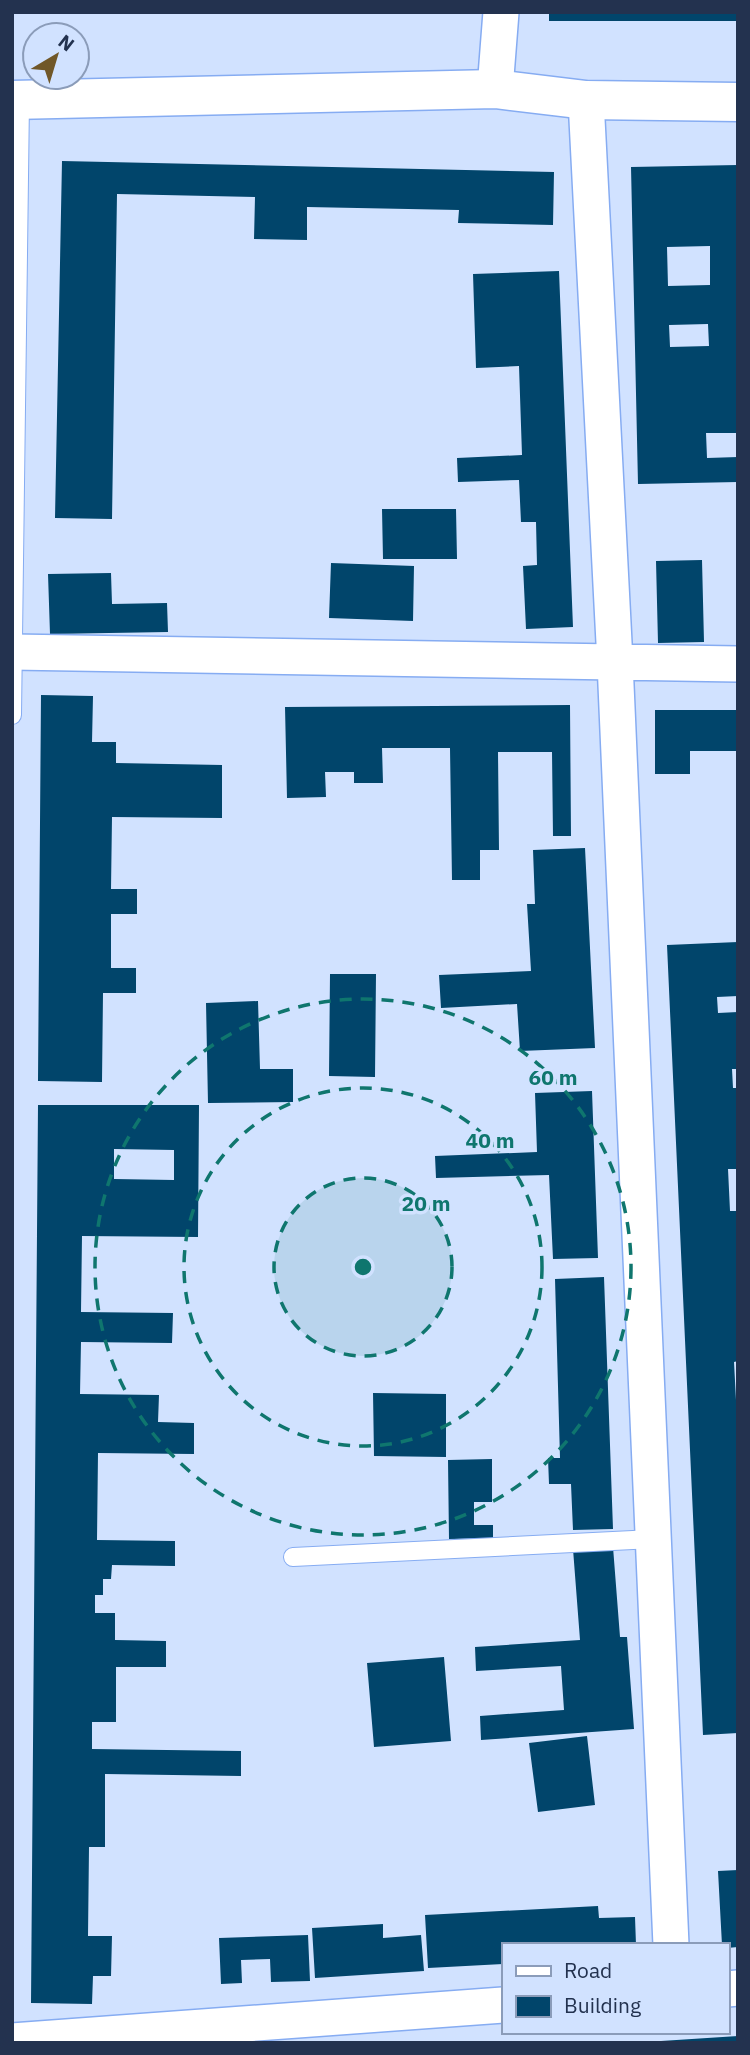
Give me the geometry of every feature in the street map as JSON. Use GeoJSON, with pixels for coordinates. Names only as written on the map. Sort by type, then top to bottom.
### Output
{"type":"FeatureCollection","features":[{"type":"Feature","properties":{"kind":"street"},"geometry":{"type":"LineString","coordinates":[[495,89],[501,12]]}},
{"type":"Feature","properties":{"kind":"street"},"geometry":{"type":"LineString","coordinates":[[16,100],[495,89],[586,100],[738,102]]}},
{"type":"Feature","properties":{"kind":"street"},"geometry":{"type":"LineString","coordinates":[[586,100],[615,662],[671,1943]]}},
{"type":"Feature","properties":{"kind":"street"},"geometry":{"type":"LineString","coordinates":[[13,652],[738,664]]}},
{"type":"Feature","properties":{"kind":"street"},"geometry":{"type":"LineString","coordinates":[[12,2041],[502,2005]]}},
{"type":"Feature","properties":{"kind":"lane"},"geometry":{"type":"LineString","coordinates":[[12,715],[16,100]]}},
{"type":"Feature","properties":{"kind":"lane"},"geometry":{"type":"LineString","coordinates":[[293,1557],[653,1539]]}},
{"type":"Feature","properties":{"kind":"building"},"geometry":{"type":"Polygon","coordinates":[[[549,12],[738,12],[738,21],[549,21],[549,12]]]}},
{"type":"Feature","properties":{"kind":"building"},"geometry":{"type":"Polygon","coordinates":[[[62,161],[554,172],[553,225],[458,223],[459,210],[307,207],[307,240],[254,239],[255,197],[117,194],[112,519],[55,518],[62,161]]]}},
{"type":"Feature","properties":{"kind":"building"},"geometry":{"type":"Polygon","coordinates":[[[738,165],[738,433],[706,433],[707,458],[738,457],[738,482],[638,484],[631,167],[738,165]],[[710,246],[667,247],[668,286],[710,285],[710,246]],[[708,324],[669,325],[670,347],[709,346],[708,324]]]}},
{"type":"Feature","properties":{"kind":"building"},"geometry":{"type":"Polygon","coordinates":[[[559,271],[573,627],[526,629],[523,566],[537,565],[536,522],[521,522],[519,480],[458,482],[457,458],[522,455],[519,366],[476,368],[473,274],[559,271]]]}},
{"type":"Feature","properties":{"kind":"building"},"geometry":{"type":"Polygon","coordinates":[[[382,509],[456,509],[457,559],[383,559],[382,509]]]}},
{"type":"Feature","properties":{"kind":"building"},"geometry":{"type":"Polygon","coordinates":[[[702,560],[704,642],[658,643],[656,561],[702,560]]]}},
{"type":"Feature","properties":{"kind":"building"},"geometry":{"type":"Polygon","coordinates":[[[331,563],[414,566],[413,621],[329,618],[331,563]]]}},
{"type":"Feature","properties":{"kind":"building"},"geometry":{"type":"Polygon","coordinates":[[[111,573],[112,604],[167,603],[168,632],[50,634],[48,574],[111,573]]]}},
{"type":"Feature","properties":{"kind":"building"},"geometry":{"type":"Polygon","coordinates":[[[41,695],[93,696],[92,742],[116,742],[116,763],[222,765],[222,818],[112,817],[111,889],[137,889],[137,914],[111,914],[111,968],[136,968],[136,993],[103,993],[102,1082],[38,1081],[41,695]]]}},
{"type":"Feature","properties":{"kind":"building"},"geometry":{"type":"Polygon","coordinates":[[[570,705],[571,836],[553,836],[552,752],[498,752],[499,850],[480,850],[480,880],[452,880],[450,748],[382,748],[383,783],[354,783],[354,772],[325,772],[326,797],[287,798],[285,707],[570,705]]]}},
{"type":"Feature","properties":{"kind":"building"},"geometry":{"type":"Polygon","coordinates":[[[655,710],[738,710],[738,751],[690,751],[690,774],[655,774],[655,710]]]}},
{"type":"Feature","properties":{"kind":"building"},"geometry":{"type":"Polygon","coordinates":[[[585,848],[595,1048],[520,1051],[517,1004],[441,1008],[439,975],[531,971],[527,904],[535,904],[533,850],[585,848]]]}},
{"type":"Feature","properties":{"kind":"building"},"geometry":{"type":"Polygon","coordinates":[[[738,942],[738,996],[717,997],[718,1013],[738,1012],[738,1069],[732,1069],[733,1088],[738,1088],[738,1169],[728,1169],[730,1211],[738,1211],[738,1361],[734,1362],[738,1438],[738,1733],[703,1735],[667,945],[738,942]]]}},
{"type":"Feature","properties":{"kind":"building"},"geometry":{"type":"Polygon","coordinates":[[[330,974],[376,974],[375,1077],[329,1076],[330,974]]]}},
{"type":"Feature","properties":{"kind":"building"},"geometry":{"type":"Polygon","coordinates":[[[258,1001],[260,1069],[293,1069],[293,1102],[208,1103],[206,1003],[258,1001]]]}},
{"type":"Feature","properties":{"kind":"building"},"geometry":{"type":"Polygon","coordinates":[[[592,1091],[598,1258],[553,1259],[549,1175],[436,1178],[435,1156],[537,1152],[535,1093],[592,1091]]]}},
{"type":"Feature","properties":{"kind":"building"},"geometry":{"type":"Polygon","coordinates":[[[38,1105],[199,1105],[198,1237],[82,1236],[81,1312],[173,1313],[172,1343],[81,1342],[80,1394],[159,1395],[158,1422],[194,1423],[194,1454],[98,1453],[97,1540],[175,1541],[175,1566],[112,1565],[111,1579],[103,1579],[103,1595],[95,1595],[95,1613],[115,1613],[115,1640],[166,1641],[166,1667],[116,1667],[116,1722],[92,1722],[92,1749],[241,1751],[241,1776],[105,1774],[105,1847],[89,1847],[88,1936],[112,1936],[111,1976],[93,1976],[92,2004],[31,2003],[38,1105]],[[114,1149],[114,1179],[174,1180],[174,1150],[114,1149]]]}},
{"type":"Feature","properties":{"kind":"building"},"geometry":{"type":"Polygon","coordinates":[[[604,1277],[613,1529],[573,1530],[571,1484],[549,1484],[548,1458],[560,1458],[555,1279],[604,1277]]]}},
{"type":"Feature","properties":{"kind":"building"},"geometry":{"type":"Polygon","coordinates":[[[373,1393],[446,1394],[446,1457],[374,1456],[373,1393]]]}},
{"type":"Feature","properties":{"kind":"building"},"geometry":{"type":"Polygon","coordinates":[[[492,1459],[492,1502],[474,1502],[474,1525],[493,1525],[493,1538],[449,1539],[448,1460],[492,1459]]]}},
{"type":"Feature","properties":{"kind":"building"},"geometry":{"type":"Polygon","coordinates":[[[613,1547],[620,1637],[627,1637],[634,1729],[481,1740],[480,1716],[564,1710],[561,1666],[476,1671],[475,1647],[580,1640],[573,1549],[613,1547]]]}},
{"type":"Feature","properties":{"kind":"building"},"geometry":{"type":"Polygon","coordinates":[[[444,1657],[451,1741],[374,1747],[367,1663],[444,1657]]]}},
{"type":"Feature","properties":{"kind":"building"},"geometry":{"type":"Polygon","coordinates":[[[587,1736],[595,1805],[538,1812],[529,1743],[587,1736]]]}},
{"type":"Feature","properties":{"kind":"building"},"geometry":{"type":"Polygon","coordinates":[[[738,1870],[738,1947],[729,1948],[729,1943],[722,1943],[718,1871],[738,1870]]]}},
{"type":"Feature","properties":{"kind":"building"},"geometry":{"type":"Polygon","coordinates":[[[598,1906],[599,1918],[635,1917],[636,1943],[502,1943],[502,1964],[428,1968],[425,1915],[598,1906]]]}},
{"type":"Feature","properties":{"kind":"building"},"geometry":{"type":"Polygon","coordinates":[[[383,1924],[383,1938],[421,1935],[424,1971],[315,1978],[312,1928],[383,1924]]]}},
{"type":"Feature","properties":{"kind":"building"},"geometry":{"type":"Polygon","coordinates":[[[308,1935],[310,1981],[271,1982],[270,1959],[241,1960],[242,1983],[221,1984],[219,1938],[308,1935]]]}},
{"type":"Feature","properties":{"kind":"building"},"geometry":{"type":"Polygon","coordinates":[[[738,2036],[738,2043],[661,2043],[661,2041],[738,2036]]]}}]}
